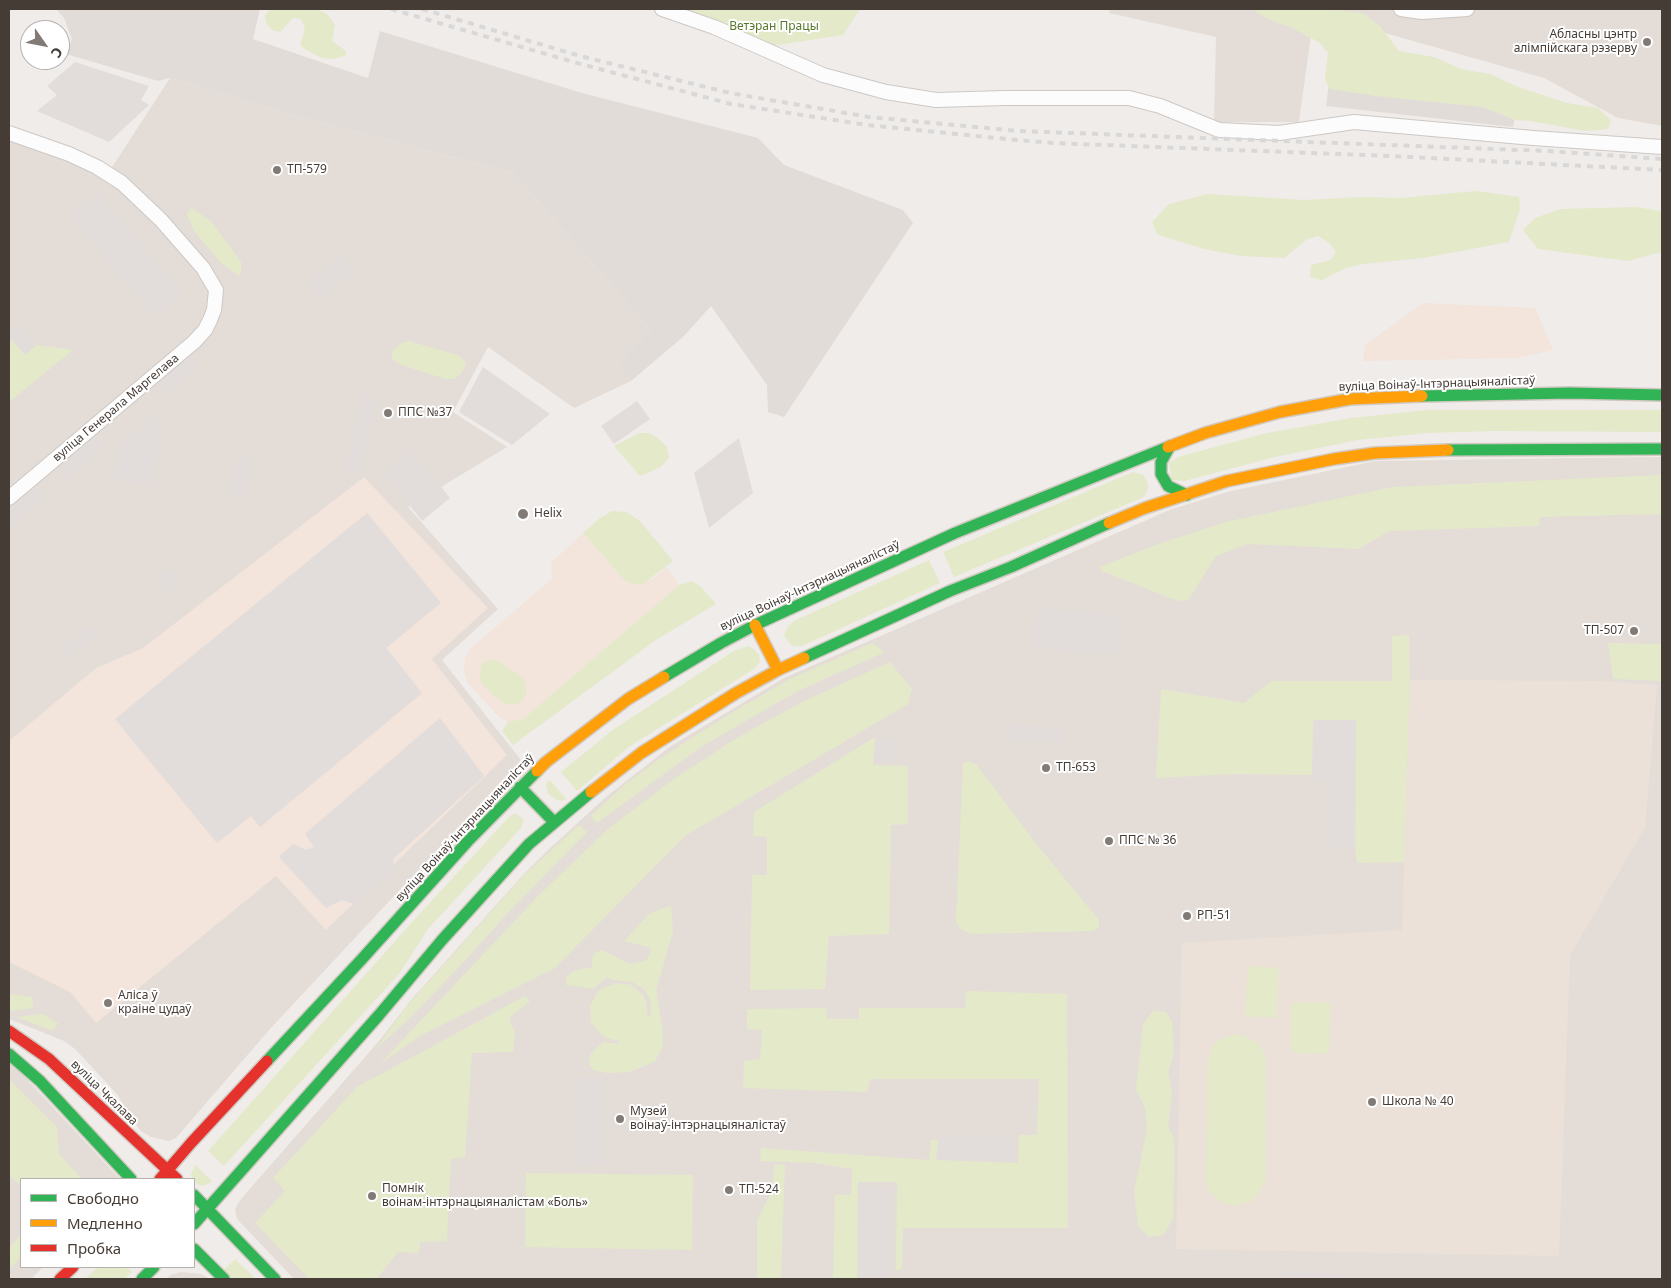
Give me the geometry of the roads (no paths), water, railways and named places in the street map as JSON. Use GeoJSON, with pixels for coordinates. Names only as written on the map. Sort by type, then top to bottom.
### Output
{"type":"FeatureCollection","features":[{"type":"Feature","properties":{"kind":"main road","name":"вуліца Воінаў-Інтэрнацыяналістаў"},"geometry":{"type":"LineString","coordinates":[[164,1175],[192,1142],[520,787],[560,750],[628,699],[721,643],[755,625],[955,533],[1128,462],[1205,433],[1280,412],[1350,399],[1470,394],[1570,393],[1662,395]]}},
{"type":"Feature","properties":{"kind":"main road"},"geometry":{"type":"LineString","coordinates":[[1170,446],[1161,462],[1161,474],[1168,486],[1180,493],[1187,494]]}},
{"type":"Feature","properties":{"kind":"main road"},"geometry":{"type":"LineString","coordinates":[[195,1223],[380,1014],[442,940],[529,844],[577,802],[641,753],[736,693],[778,670],[950,591],[1011,567],[1145,508],[1228,481],[1334,459],[1375,453],[1488,449],[1662,449]]}},
{"type":"Feature","properties":{"kind":"main road"},"geometry":{"type":"LineString","coordinates":[[1128,462],[1140,465],[1147,472],[1154,489],[1149,504],[1145,508]]}},
{"type":"Feature","properties":{"kind":"main road"},"geometry":{"type":"LineString","coordinates":[[755,625],[778,670]]}},
{"type":"Feature","properties":{"kind":"main road"},"geometry":{"type":"LineString","coordinates":[[520,787],[554,822]]}},
{"type":"Feature","properties":{"kind":"main road","name":"вуліца Чкалава"},"geometry":{"type":"LineString","coordinates":[[9,1031],[49,1060],[164,1175]]}},
{"type":"Feature","properties":{"kind":"main road"},"geometry":{"type":"LineString","coordinates":[[9,1054],[40,1081],[130,1178]]}},
{"type":"Feature","properties":{"kind":"main road"},"geometry":{"type":"LineString","coordinates":[[195,1196],[275,1279]]}},
{"type":"Feature","properties":{"kind":"main road"},"geometry":{"type":"LineString","coordinates":[[195,1250],[224,1279]]}},
{"type":"Feature","properties":{"kind":"main road"},"geometry":{"type":"LineString","coordinates":[[60,1279],[72,1268]]}},
{"type":"Feature","properties":{"kind":"main road"},"geometry":{"type":"LineString","coordinates":[[142,1279],[153,1268]]}},
{"type":"Feature","properties":{"kind":"street"},"geometry":{"type":"LineString","coordinates":[[662,9],[714,27],[824,75],[886,92],[936,100],[1014,97],[1129,98],[1160,106],[1219,130],[1279,133],[1354,122],[1662,147]]}},
{"type":"Feature","properties":{"kind":"street"},"geometry":{"type":"LineString","coordinates":[[699,22],[705,9]]}},
{"type":"Feature","properties":{"kind":"street"},"geometry":{"type":"LineString","coordinates":[[1401,9],[1422,12],[1466,9]]}},
{"type":"Feature","properties":{"kind":"street","name":"вуліца Генерала Маргелава"},"geometry":{"type":"LineString","coordinates":[[9,133],[69,154],[122,182],[161,220],[203,268],[216,290],[214,310],[205,330],[194,342],[9,498]]}},
{"type":"Feature","properties":{"kind":"railway"},"geometry":{"type":"LineString","coordinates":[[391,9],[577,63],[731,104],[867,125],[1053,143],[1391,156],[1662,170]]}},
{"type":"Feature","properties":{"kind":"railway"},"geometry":{"type":"LineString","coordinates":[[422,9],[580,56],[730,93],[869,117],[1018,131],[1547,151],[1662,159]]}},
{"type":"Feature","properties":{"kind":"place","name":"Абласны цэнтр алімпійскага рэзерву"},"geometry":{"type":"Point","coordinates":[1647,42]}},
{"type":"Feature","properties":{"kind":"place","name":"ТП-579"},"geometry":{"type":"Point","coordinates":[277,170]}},
{"type":"Feature","properties":{"kind":"place","name":"ППС №37"},"geometry":{"type":"Point","coordinates":[388,413]}},
{"type":"Feature","properties":{"kind":"place","name":"Helix"},"geometry":{"type":"Point","coordinates":[523,514]}},
{"type":"Feature","properties":{"kind":"place","name":"ТП-507"},"geometry":{"type":"Point","coordinates":[1634,631]}},
{"type":"Feature","properties":{"kind":"place","name":"ТП-653"},"geometry":{"type":"Point","coordinates":[1046,768]}},
{"type":"Feature","properties":{"kind":"place","name":"ППС № 36"},"geometry":{"type":"Point","coordinates":[1109,841]}},
{"type":"Feature","properties":{"kind":"place","name":"РП-51"},"geometry":{"type":"Point","coordinates":[1187,916]}},
{"type":"Feature","properties":{"kind":"place","name":"Аліса ў краіне цудаў"},"geometry":{"type":"Point","coordinates":[108,1003]}},
{"type":"Feature","properties":{"kind":"place","name":"Школа № 40"},"geometry":{"type":"Point","coordinates":[1372,1102]}},
{"type":"Feature","properties":{"kind":"place","name":"Музей воінаў-інтэрнацыяналістаў"},"geometry":{"type":"Point","coordinates":[620,1119]}},
{"type":"Feature","properties":{"kind":"place","name":"ТП-524"},"geometry":{"type":"Point","coordinates":[729,1190]}},
{"type":"Feature","properties":{"kind":"place","name":"Помнік воінам-інтэрнацыяналістам «Боль»"},"geometry":{"type":"Point","coordinates":[372,1196]}},
{"type":"Feature","properties":{"kind":"park label","name":"Ветэран Працы"},"geometry":{"type":"Point","coordinates":[774,27]}}]}
